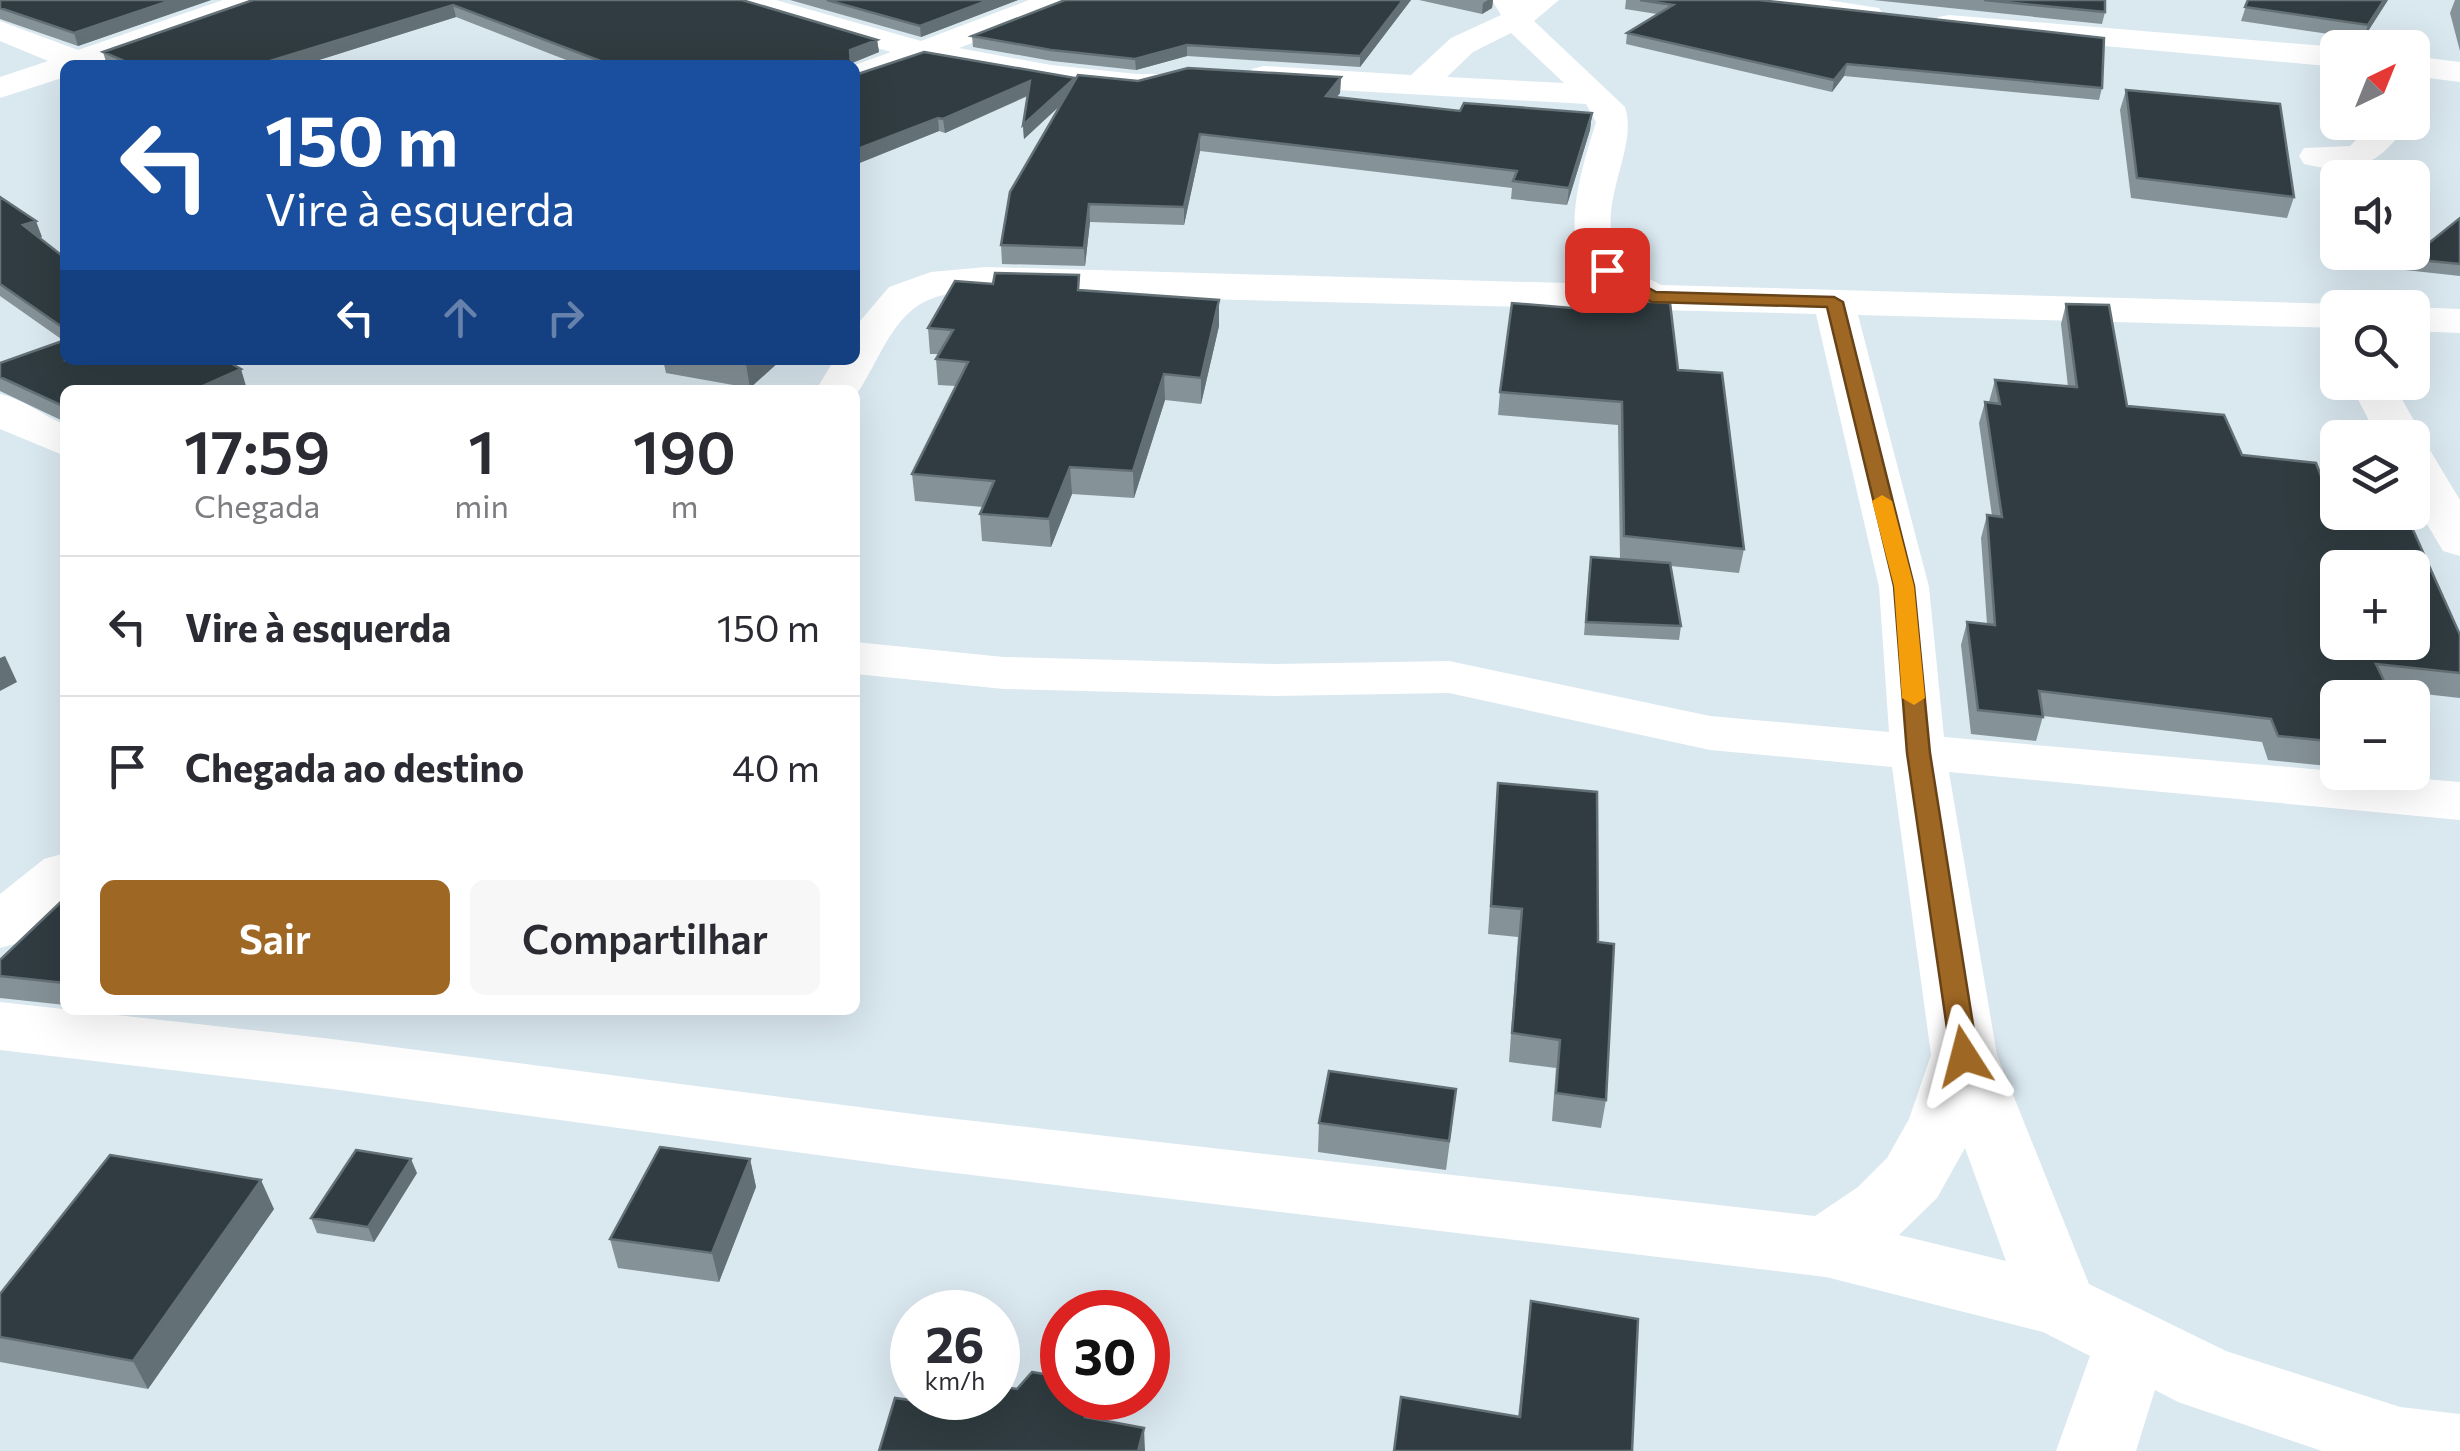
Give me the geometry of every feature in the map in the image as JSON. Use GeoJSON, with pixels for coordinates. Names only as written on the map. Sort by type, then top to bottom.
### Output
{"type":"FeatureCollection","features":[{"type":"Feature","properties":{"kind":"street"},"geometry":{"type":"LineString","coordinates":[[80,60],[252,0]]}},
{"type":"Feature","properties":{"kind":"street"},"geometry":{"type":"LineString","coordinates":[[742,0],[923,51],[1052,74],[1137,84],[1187,70]]}},
{"type":"Feature","properties":{"kind":"street"},"geometry":{"type":"LineString","coordinates":[[860,74],[1054,0]]}},
{"type":"Feature","properties":{"kind":"street"},"geometry":{"type":"LineString","coordinates":[[1762,0],[1916,20],[2320,55]]}},
{"type":"Feature","properties":{"kind":"street"},"geometry":{"type":"LineString","coordinates":[[1419,85],[1462,45],[1522,7],[1608,107],[1613,122],[1594,190],[1595,282]]}},
{"type":"Feature","properties":{"kind":"street"},"geometry":{"type":"LineString","coordinates":[[0,30],[61,60]]}},
{"type":"Feature","properties":{"kind":"street"},"geometry":{"type":"LineString","coordinates":[[0,88],[60,67]]}},
{"type":"Feature","properties":{"kind":"street"},"geometry":{"type":"LineString","coordinates":[[2430,68],[2460,72]]}},
{"type":"Feature","properties":{"kind":"street"},"geometry":{"type":"LineString","coordinates":[[1235,74],[1595,95]]}},
{"type":"Feature","properties":{"kind":"street"},"geometry":{"type":"LineString","coordinates":[[2317,156],[2359,158],[2380,140]]}},
{"type":"Feature","properties":{"kind":"street"},"geometry":{"type":"LineString","coordinates":[[860,356],[894,304],[917,288],[950,282],[1595,282],[1652,296],[2320,319]]}},
{"type":"Feature","properties":{"kind":"street"},"geometry":{"type":"LineString","coordinates":[[1834,302],[1904,586],[1918,753],[1964,1056],[2060,1304]]}},
{"type":"Feature","properties":{"kind":"street"},"geometry":{"type":"LineString","coordinates":[[2430,319],[2460,320]]}},
{"type":"Feature","properties":{"kind":"street"},"geometry":{"type":"LineString","coordinates":[[4,415],[60,440]]}},
{"type":"Feature","properties":{"kind":"street"},"geometry":{"type":"LineString","coordinates":[[2430,488],[2460,541]]}},
{"type":"Feature","properties":{"kind":"street"},"geometry":{"type":"LineString","coordinates":[[860,659],[1004,673],[1275,680],[1449,677],[1710,734],[2460,801]]}},
{"type":"Feature","properties":{"kind":"street"},"geometry":{"type":"LineString","coordinates":[[0,926],[60,878]]}},
{"type":"Feature","properties":{"kind":"street"},"geometry":{"type":"LineString","coordinates":[[0,1026],[332,1064],[959,1146],[1826,1246],[2060,1304],[2205,1378],[2400,1442],[2460,1450]]}},
{"type":"Feature","properties":{"kind":"street"},"geometry":{"type":"LineString","coordinates":[[1826,1246],[1874,1214],[1911,1181],[1947,1114],[1964,1056]]}},
{"type":"Feature","properties":{"kind":"street"},"geometry":{"type":"LineString","coordinates":[[2096,1451],[2132,1344]]}},
{"type":"Feature","properties":{"kind":"building"},"geometry":{"type":"Polygon","coordinates":[[[0,0],[172,0],[74,33],[0,8],[0,0]]]}},
{"type":"Feature","properties":{"kind":"building"},"geometry":{"type":"Polygon","coordinates":[[[253,0],[742,0],[877,40],[850,50],[851,60],[598,60],[453,5],[273,60],[121,60],[103,52],[253,0]]]}},
{"type":"Feature","properties":{"kind":"building"},"geometry":{"type":"Polygon","coordinates":[[[827,0],[989,0],[920,26],[827,0]]]}},
{"type":"Feature","properties":{"kind":"building"},"geometry":{"type":"Polygon","coordinates":[[[1065,0],[1403,0],[1360,56],[1187,45],[1135,59],[972,36],[1065,0]]]}},
{"type":"Feature","properties":{"kind":"building"},"geometry":{"type":"Polygon","coordinates":[[[1640,0],[1759,0],[2104,38],[2102,88],[1847,64],[1834,80],[1627,33],[1673,5],[1640,0]]]}},
{"type":"Feature","properties":{"kind":"building"},"geometry":{"type":"Polygon","coordinates":[[[1984,0],[2105,0],[2105,12],[1984,0]]]}},
{"type":"Feature","properties":{"kind":"building"},"geometry":{"type":"Polygon","coordinates":[[[2248,0],[2384,0],[2368,25],[2245,7],[2248,0]]]}},
{"type":"Feature","properties":{"kind":"building"},"geometry":{"type":"Polygon","coordinates":[[[924,52],[1075,78],[1023,125],[1030,81],[943,119],[860,148],[860,73],[924,52]]]}},
{"type":"Feature","properties":{"kind":"building"},"geometry":{"type":"Polygon","coordinates":[[[1188,68],[1341,77],[1326,96],[1460,111],[1464,103],[1592,113],[1569,188],[1513,181],[1517,171],[1200,134],[1184,207],[1089,204],[1084,248],[1001,245],[1010,192],[1078,75],[1138,81],[1188,68]]]}},
{"type":"Feature","properties":{"kind":"building"},"geometry":{"type":"Polygon","coordinates":[[[2126,90],[2280,104],[2294,197],[2137,178],[2126,90]]]}},
{"type":"Feature","properties":{"kind":"building"},"geometry":{"type":"Polygon","coordinates":[[[0,197],[36,221],[23,225],[60,254],[60,326],[0,284],[0,197]]]}},
{"type":"Feature","properties":{"kind":"building"},"geometry":{"type":"Polygon","coordinates":[[[2460,218],[2460,264],[2430,261],[2430,242],[2460,218]]]}},
{"type":"Feature","properties":{"kind":"building"},"geometry":{"type":"Polygon","coordinates":[[[995,273],[1079,275],[1078,290],[1219,300],[1201,378],[1164,374],[1133,471],[1070,467],[1049,519],[980,514],[994,481],[912,474],[968,362],[936,359],[953,330],[928,328],[955,281],[993,284],[995,273]]]}},
{"type":"Feature","properties":{"kind":"building"},"geometry":{"type":"Polygon","coordinates":[[[1619,300],[1670,303],[1678,370],[1722,373],[1744,549],[1624,536],[1622,402],[1500,392],[1512,303],[1620,312],[1619,300]]]}},
{"type":"Feature","properties":{"kind":"building"},"geometry":{"type":"Polygon","coordinates":[[[2066,304],[2109,305],[2127,406],[2224,415],[2242,455],[2316,463],[2320,473],[2320,530],[2413,530],[2422,550],[2320,550],[2320,660],[2430,660],[2430,568],[2460,635],[2460,673],[2376,664],[2384,680],[2320,680],[2320,740],[2278,736],[2271,719],[2039,691],[2043,717],[1978,710],[1967,622],[1995,625],[1987,515],[2002,517],[1985,402],[2000,404],[1995,380],[2077,387],[2066,304]]]}},
{"type":"Feature","properties":{"kind":"building"},"geometry":{"type":"Polygon","coordinates":[[[60,342],[60,365],[234,365],[241,369],[205,385],[60,385],[60,405],[0,377],[0,363],[60,342]]]}},
{"type":"Feature","properties":{"kind":"building"},"geometry":{"type":"Polygon","coordinates":[[[1591,557],[1670,563],[1681,626],[1586,622],[1591,557]]]}},
{"type":"Feature","properties":{"kind":"building"},"geometry":{"type":"Polygon","coordinates":[[[1498,783],[1597,792],[1598,942],[1614,944],[1606,1100],[1556,1093],[1560,1040],[1512,1033],[1522,909],[1491,906],[1498,783]]]}},
{"type":"Feature","properties":{"kind":"building"},"geometry":{"type":"Polygon","coordinates":[[[60,903],[60,982],[0,976],[0,960],[60,903]]]}},
{"type":"Feature","properties":{"kind":"building"},"geometry":{"type":"Polygon","coordinates":[[[1329,1071],[1456,1089],[1449,1141],[1319,1123],[1329,1071]]]}},
{"type":"Feature","properties":{"kind":"building"},"geometry":{"type":"Polygon","coordinates":[[[660,1147],[750,1159],[712,1253],[610,1239],[660,1147]]]}},
{"type":"Feature","properties":{"kind":"building"},"geometry":{"type":"Polygon","coordinates":[[[356,1150],[411,1159],[368,1227],[311,1218],[356,1150]]]}},
{"type":"Feature","properties":{"kind":"building"},"geometry":{"type":"Polygon","coordinates":[[[110,1155],[261,1180],[133,1361],[0,1337],[0,1294],[110,1155]]]}},
{"type":"Feature","properties":{"kind":"building"},"geometry":{"type":"Polygon","coordinates":[[[1531,1301],[1638,1319],[1632,1451],[1394,1451],[1401,1397],[1520,1417],[1531,1301]]]}},
{"type":"Feature","properties":{"kind":"building"},"geometry":{"type":"Polygon","coordinates":[[[1032,1372],[1040,1373],[1040,1420],[1101,1420],[1144,1428],[1138,1451],[879,1451],[890,1415],[890,1420],[1020,1420],[1020,1386],[1032,1372]]]}},
{"type":"Feature","properties":{"kind":"slow traffic"},"geometry":{"type":"LineString","coordinates":[[1882,501],[1904,586],[1914,698]]}},
{"type":"Feature","properties":{"kind":"route"},"geometry":{"type":"LineString","coordinates":[[1607,270],[1652,296],[1834,302],[1904,586],[1918,753],[1964,1056]]}}]}
